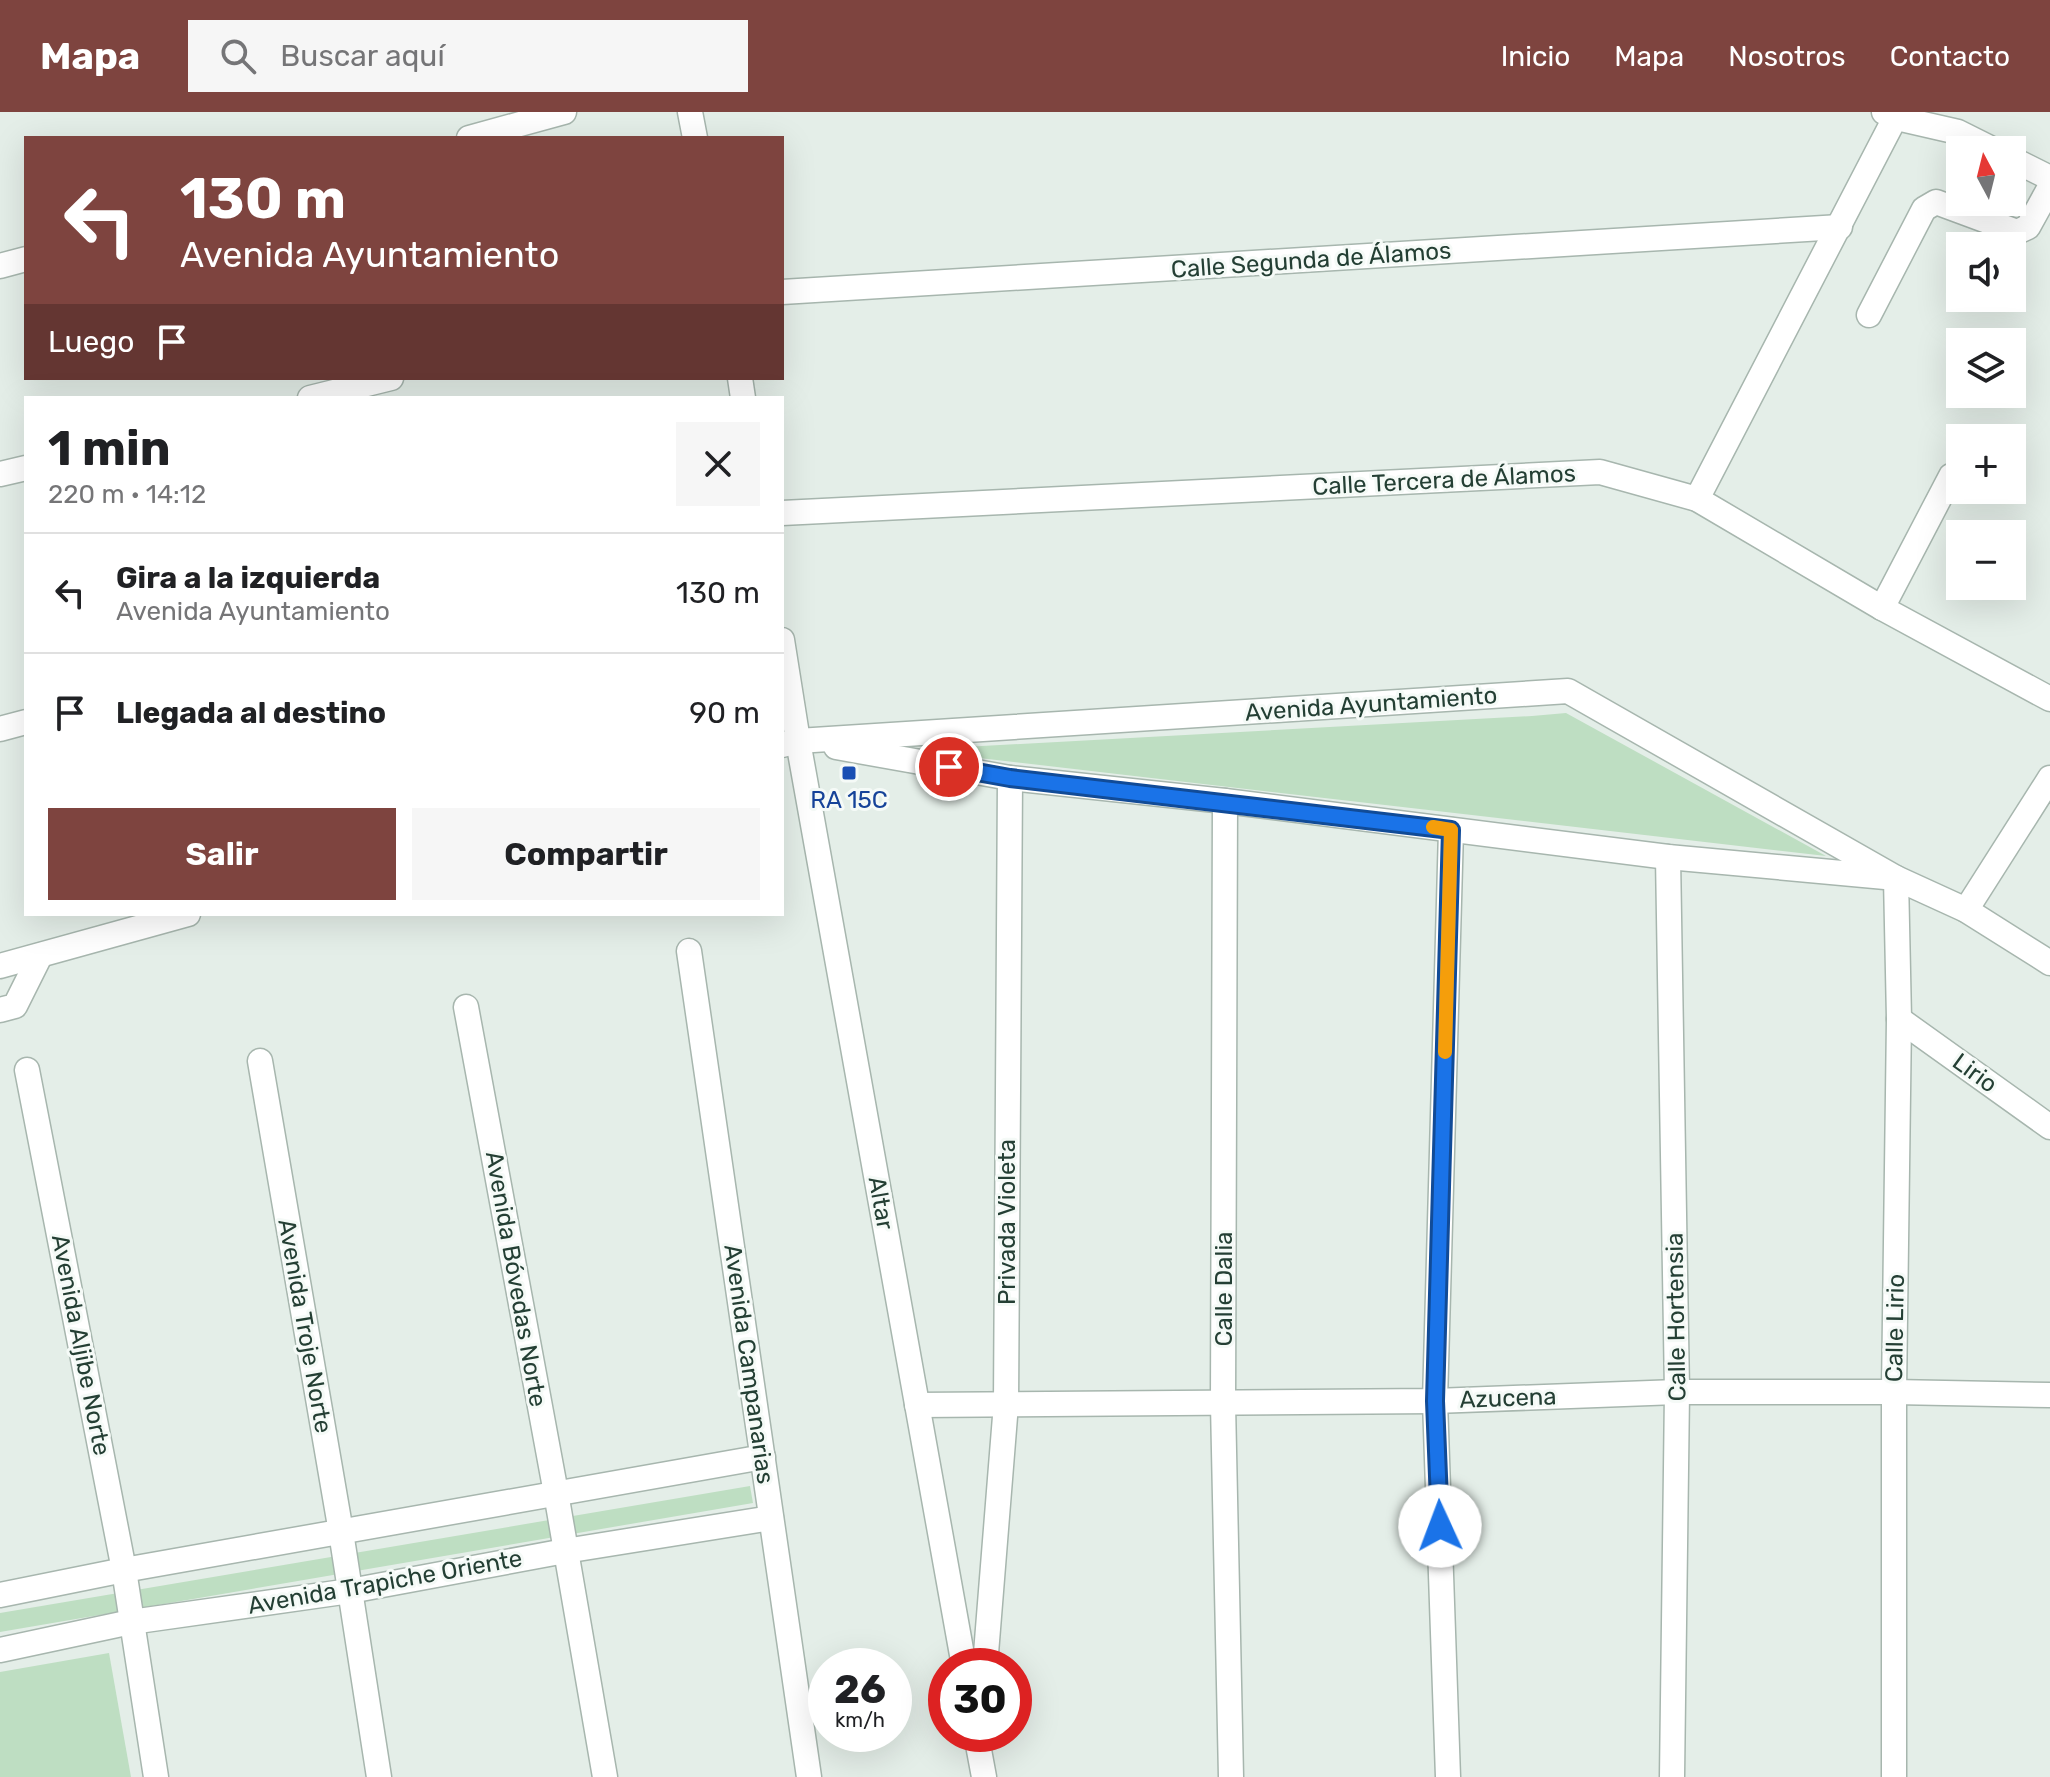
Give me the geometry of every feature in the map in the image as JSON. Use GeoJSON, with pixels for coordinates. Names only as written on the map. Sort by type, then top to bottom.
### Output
{"type":"FeatureCollection","features":[{"type":"Feature","properties":{"kind":"street"},"geometry":{"type":"LineString","coordinates":[[476,136],[564,112]]}},
{"type":"Feature","properties":{"kind":"street"},"geometry":{"type":"LineString","coordinates":[[690,112],[695,136]]}},
{"type":"Feature","properties":{"kind":"street"},"geometry":{"type":"LineString","coordinates":[[1697,499],[1840,227],[1893,114],[1966,136]]}},
{"type":"Feature","properties":{"kind":"street"},"geometry":{"type":"LineString","coordinates":[[2026,166],[2050,178]]}},
{"type":"Feature","properties":{"kind":"street"},"geometry":{"type":"LineString","coordinates":[[1869,315],[1924,209],[1936,202],[2017,232],[2028,227],[2050,187]]}},
{"type":"Feature","properties":{"kind":"street","name":"Calle Segunda de Álamos"},"geometry":{"type":"LineString","coordinates":[[784,292],[1840,227]]}},
{"type":"Feature","properties":{"kind":"street"},"geometry":{"type":"LineString","coordinates":[[0,266],[24,260]]}},
{"type":"Feature","properties":{"kind":"street"},"geometry":{"type":"LineString","coordinates":[[318,396],[383,380]]}},
{"type":"Feature","properties":{"kind":"street"},"geometry":{"type":"LineString","coordinates":[[0,474],[24,468]]}},
{"type":"Feature","properties":{"kind":"street","name":"Calle Tercera de Álamos"},"geometry":{"type":"LineString","coordinates":[[784,513],[1600,472],[1697,499],[1882,608],[2050,699]]}},
{"type":"Feature","properties":{"kind":"street"},"geometry":{"type":"LineString","coordinates":[[1882,608],[1946,486]]}},
{"type":"Feature","properties":{"kind":"street","name":"Altar"},"geometry":{"type":"LineString","coordinates":[[784,666],[790,743],[961,1648]]}},
{"type":"Feature","properties":{"kind":"street","name":"Avenida Ayuntamiento"},"geometry":{"type":"LineString","coordinates":[[790,743],[1568,691],[1896,878],[1966,910],[2050,963]]}},
{"type":"Feature","properties":{"kind":"street"},"geometry":{"type":"LineString","coordinates":[[0,729],[24,723]]}},
{"type":"Feature","properties":{"kind":"street","name":"Avenida Ayuntamiento"},"geometry":{"type":"LineString","coordinates":[[790,743],[1010,778],[1225,801],[1668,857],[1896,878]]}},
{"type":"Feature","properties":{"kind":"street","name":"Privada Violeta"},"geometry":{"type":"LineString","coordinates":[[986,1648],[1006,1404],[1010,778]]}},
{"type":"Feature","properties":{"kind":"street"},"geometry":{"type":"LineString","coordinates":[[1966,910],[2050,778]]}},
{"type":"Feature","properties":{"kind":"street","name":"Calle Dalia"},"geometry":{"type":"LineString","coordinates":[[1225,801],[1223,1404],[1231,1777]]}},
{"type":"Feature","properties":{"kind":"street"},"geometry":{"type":"LineString","coordinates":[[1448,1777],[1435,1401],[1451,830]]}},
{"type":"Feature","properties":{"kind":"street","name":"Calle Hortensia"},"geometry":{"type":"LineString","coordinates":[[1668,857],[1677,1392],[1672,1777]]}},
{"type":"Feature","properties":{"kind":"street","name":"Calle Lirio"},"geometry":{"type":"LineString","coordinates":[[1894,1777],[1894,1392],[1899,1019],[1896,878]]}},
{"type":"Feature","properties":{"kind":"street"},"geometry":{"type":"LineString","coordinates":[[0,966],[181,916]]}},
{"type":"Feature","properties":{"kind":"street","name":"Avenida Campanarias"},"geometry":{"type":"LineString","coordinates":[[689,951],[809,1777]]}},
{"type":"Feature","properties":{"kind":"street"},"geometry":{"type":"LineString","coordinates":[[0,1010],[15,1006],[40,956]]}},
{"type":"Feature","properties":{"kind":"street","name":"Avenida Bóvedas Norte"},"geometry":{"type":"LineString","coordinates":[[466,1007],[605,1777]]}},
{"type":"Feature","properties":{"kind":"street","name":"Lirio"},"geometry":{"type":"LineString","coordinates":[[1899,1019],[2050,1127]]}},
{"type":"Feature","properties":{"kind":"street","name":"Avenida Troje Norte"},"geometry":{"type":"LineString","coordinates":[[260,1061],[341,1532],[379,1777]]}},
{"type":"Feature","properties":{"kind":"street","name":"Avenida Aljibe Norte"},"geometry":{"type":"LineString","coordinates":[[27,1070],[124,1570],[156,1777]]}},
{"type":"Feature","properties":{"kind":"street","name":"Azucena"},"geometry":{"type":"LineString","coordinates":[[917,1405],[1435,1401],[1677,1392],[2050,1395]]}},
{"type":"Feature","properties":{"kind":"street"},"geometry":{"type":"LineString","coordinates":[[0,1595],[124,1570],[763,1457]]}},
{"type":"Feature","properties":{"kind":"street","name":"Avenida Trapiche Oriente"},"geometry":{"type":"LineString","coordinates":[[0,1650],[131,1622],[350,1591],[565,1551],[771,1518]]}},
{"type":"Feature","properties":{"kind":"street"},"geometry":{"type":"LineString","coordinates":[[980,1752],[984,1777]]}},
{"type":"Feature","properties":{"kind":"green space"},"geometry":{"type":"Polygon","coordinates":[[[1566,713],[1826,856],[910,750],[1532,716],[1566,713]]]}},
{"type":"Feature","properties":{"kind":"green space"},"geometry":{"type":"Polygon","coordinates":[[[750,1486],[753,1503],[0,1632],[0,1613],[750,1486]]]}},
{"type":"Feature","properties":{"kind":"green space"},"geometry":{"type":"Polygon","coordinates":[[[109,1653],[131,1777],[0,1777],[0,1672],[109,1653]]]}},
{"type":"Feature","properties":{"kind":"slow traffic"},"geometry":{"type":"LineString","coordinates":[[1433,827],[1451,830],[1445,1052]]}},
{"type":"Feature","properties":{"kind":"place","name":"RA 15C"},"geometry":{"type":"Point","coordinates":[849,773]}},
{"type":"Feature","properties":{"kind":"route"},"geometry":{"type":"LineString","coordinates":[[949,767],[1010,778],[1451,830],[1435,1401],[1440,1526]]}}]}
